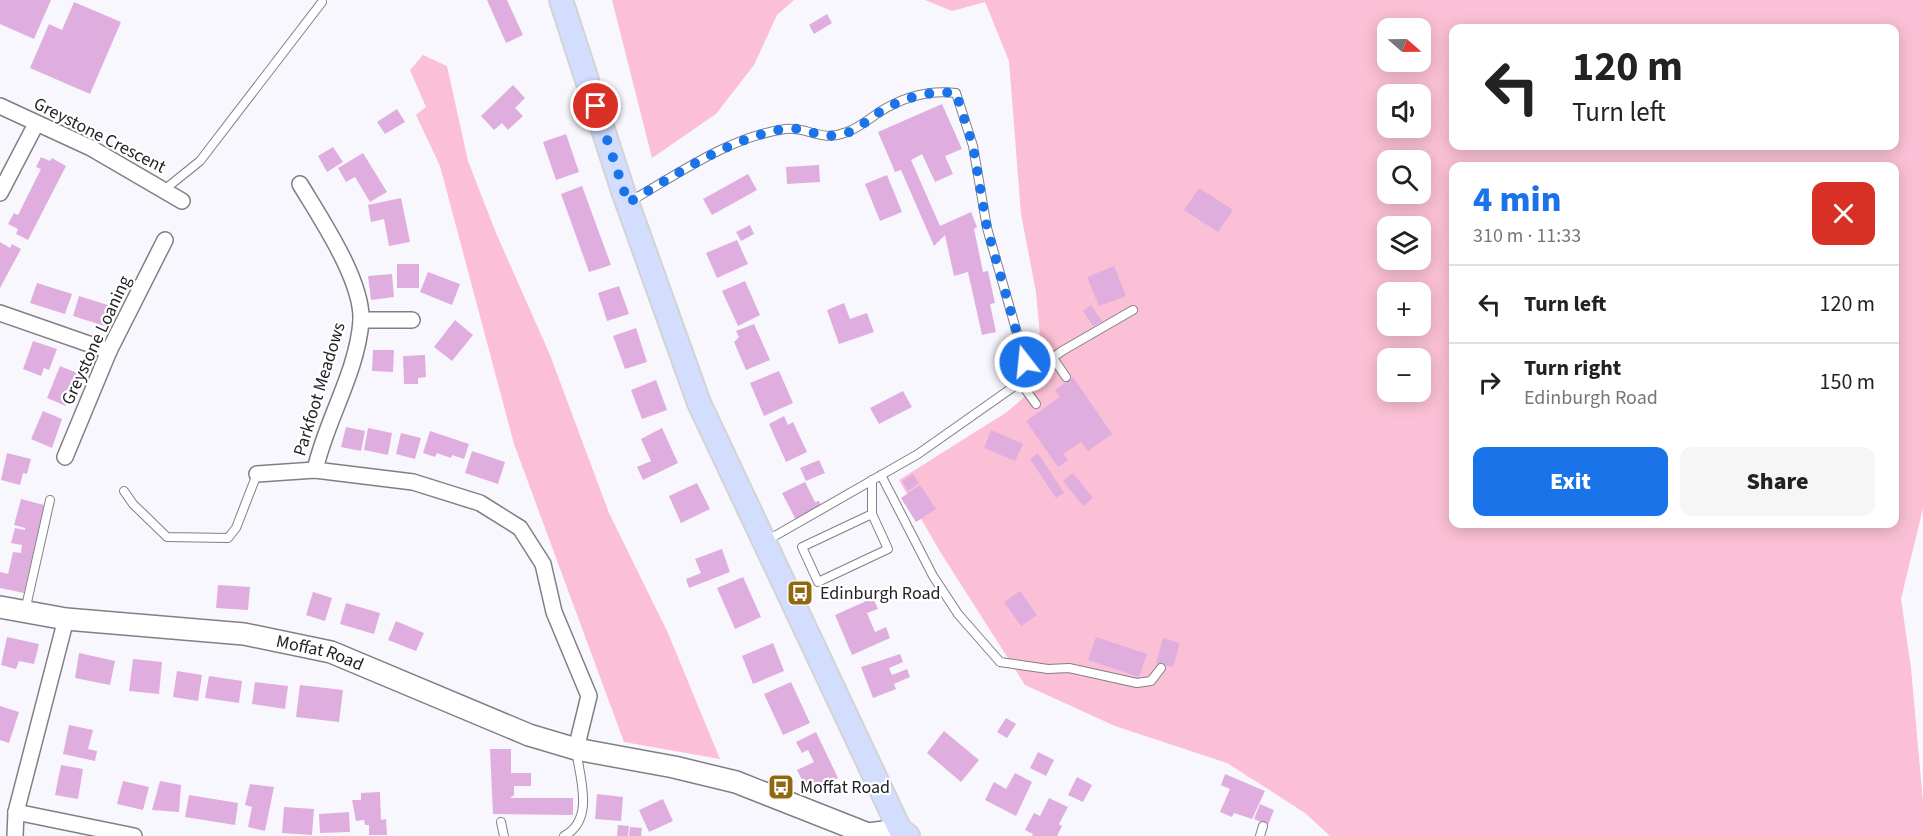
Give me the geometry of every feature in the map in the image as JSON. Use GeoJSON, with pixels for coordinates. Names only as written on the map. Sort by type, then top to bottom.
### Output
{"type":"FeatureCollection","features":[{"type":"Feature","properties":{"kind":"main road"},"geometry":{"type":"LineString","coordinates":[[561,0],[628,203],[699,403],[904,833]]}},
{"type":"Feature","properties":{"kind":"street","name":"Greystone Crescent"},"geometry":{"type":"LineString","coordinates":[[0,106],[91,148],[182,201]]}},
{"type":"Feature","properties":{"kind":"street"},"geometry":{"type":"LineString","coordinates":[[0,194],[36,124]]}},
{"type":"Feature","properties":{"kind":"street","name":"Parkfoot Meadows"},"geometry":{"type":"LineString","coordinates":[[300,184],[339,249],[352,279],[361,320],[350,368],[321,444],[315,470]]}},
{"type":"Feature","properties":{"kind":"street","name":"Greystone Loaning"},"geometry":{"type":"LineString","coordinates":[[65,457],[109,351],[165,240]]}},
{"type":"Feature","properties":{"kind":"street"},"geometry":{"type":"LineString","coordinates":[[0,313],[109,351]]}},
{"type":"Feature","properties":{"kind":"street","name":"Parkfoot Meadows"},"geometry":{"type":"LineString","coordinates":[[361,320],[412,320]]}},
{"type":"Feature","properties":{"kind":"street","name":"Parkfoot Meadows"},"geometry":{"type":"LineString","coordinates":[[257,474],[315,470],[413,482],[480,503],[520,528],[543,564],[554,612],[589,696],[576,749]]}},
{"type":"Feature","properties":{"kind":"street","name":"Moffat Road"},"geometry":{"type":"LineString","coordinates":[[0,606],[66,619],[244,634],[331,652],[529,735],[576,749],[674,767],[736,782],[868,834],[904,833]]}},
{"type":"Feature","properties":{"kind":"street"},"geometry":{"type":"LineString","coordinates":[[15,836],[16,812],[66,619]]}},
{"type":"Feature","properties":{"kind":"street"},"geometry":{"type":"LineString","coordinates":[[16,812],[134,836]]}},
{"type":"Feature","properties":{"kind":"lane"},"geometry":{"type":"LineString","coordinates":[[165,190],[200,161],[322,2]]}},
{"type":"Feature","properties":{"kind":"lane"},"geometry":{"type":"LineString","coordinates":[[628,203],[688,168],[753,135],[789,128],[830,138],[849,132],[892,104],[936,91],[956,93],[973,146],[987,228],[1025,362],[1018,383]]}},
{"type":"Feature","properties":{"kind":"lane"},"geometry":{"type":"LineString","coordinates":[[764,541],[918,454],[1053,358],[1134,310]]}},
{"type":"Feature","properties":{"kind":"lane"},"geometry":{"type":"LineString","coordinates":[[1053,358],[1066,378]]}},
{"type":"Feature","properties":{"kind":"lane"},"geometry":{"type":"LineString","coordinates":[[1018,383],[1036,404]]}},
{"type":"Feature","properties":{"kind":"lane"},"geometry":{"type":"LineString","coordinates":[[124,491],[133,504],[167,537],[228,538],[236,528],[257,474]]}},
{"type":"Feature","properties":{"kind":"lane"},"geometry":{"type":"LineString","coordinates":[[881,475],[933,576],[958,614],[1000,662],[1048,669],[1069,668],[1137,683],[1151,681],[1161,668]]}},
{"type":"Feature","properties":{"kind":"lane"},"geometry":{"type":"LineString","coordinates":[[872,480],[872,514],[888,549],[818,582],[802,547],[872,514]]}},
{"type":"Feature","properties":{"kind":"lane"},"geometry":{"type":"LineString","coordinates":[[24,612],[50,500]]}},
{"type":"Feature","properties":{"kind":"lane"},"geometry":{"type":"LineString","coordinates":[[564,836],[582,820],[583,797],[576,749]]}},
{"type":"Feature","properties":{"kind":"lane"},"geometry":{"type":"LineString","coordinates":[[501,822],[504,836]]}},
{"type":"Feature","properties":{"kind":"lane"},"geometry":{"type":"LineString","coordinates":[[1260,836],[1263,826]]}},
{"type":"Feature","properties":{"kind":"shaded area"},"geometry":{"type":"Polygon","coordinates":[[[612,0],[794,0],[777,15],[754,65],[716,114],[652,158],[612,0]]]}},
{"type":"Feature","properties":{"kind":"shaded area"},"geometry":{"type":"Polygon","coordinates":[[[925,0],[1923,0],[1923,508],[1901,599],[1911,668],[1923,802],[1923,836],[1330,836],[1305,813],[1227,763],[1115,726],[1025,685],[939,550],[899,480],[1007,412],[1044,380],[1036,292],[1021,214],[1009,61],[985,2],[952,11],[925,0]]]}},
{"type":"Feature","properties":{"kind":"shaded area"},"geometry":{"type":"Polygon","coordinates":[[[423,55],[447,66],[468,161],[496,233],[550,355],[609,513],[668,633],[720,759],[624,742],[514,444],[440,166],[416,115],[426,107],[410,70],[423,55]]]}},
{"type":"Feature","properties":{"kind":"building"},"geometry":{"type":"Polygon","coordinates":[[[0,0],[51,0],[34,39],[0,24],[0,0]]]}},
{"type":"Feature","properties":{"kind":"building"},"geometry":{"type":"Polygon","coordinates":[[[487,0],[507,0],[523,35],[506,43],[487,0]]]}},
{"type":"Feature","properties":{"kind":"building"},"geometry":{"type":"Polygon","coordinates":[[[74,2],[121,22],[90,94],[30,68],[49,24],[62,30],[74,2]]]}},
{"type":"Feature","properties":{"kind":"building"},"geometry":{"type":"Polygon","coordinates":[[[827,14],[832,23],[814,34],[809,25],[827,14]]]}},
{"type":"Feature","properties":{"kind":"building"},"geometry":{"type":"Polygon","coordinates":[[[513,85],[525,98],[515,108],[523,116],[508,130],[502,123],[494,130],[481,116],[513,85]]]}},
{"type":"Feature","properties":{"kind":"building"},"geometry":{"type":"Polygon","coordinates":[[[942,104],[962,149],[945,156],[953,174],[935,182],[922,154],[911,160],[940,226],[971,212],[977,227],[974,229],[983,272],[988,271],[995,303],[990,304],[996,332],[982,335],[968,272],[954,276],[945,235],[934,246],[901,170],[895,172],[878,132],[942,104]]]}},
{"type":"Feature","properties":{"kind":"building"},"geometry":{"type":"Polygon","coordinates":[[[397,109],[405,122],[385,134],[377,122],[397,109]]]}},
{"type":"Feature","properties":{"kind":"building"},"geometry":{"type":"Polygon","coordinates":[[[566,134],[579,172],[556,180],[543,142],[566,134]]]}},
{"type":"Feature","properties":{"kind":"building"},"geometry":{"type":"Polygon","coordinates":[[[333,147],[343,162],[327,172],[318,156],[333,147]]]}},
{"type":"Feature","properties":{"kind":"building"},"geometry":{"type":"Polygon","coordinates":[[[363,153],[387,192],[370,202],[355,177],[346,182],[338,168],[363,153]]]}},
{"type":"Feature","properties":{"kind":"building"},"geometry":{"type":"Polygon","coordinates":[[[41,157],[50,161],[52,158],[66,166],[28,240],[16,234],[18,229],[8,224],[14,213],[18,215],[41,169],[36,167],[41,157]]]}},
{"type":"Feature","properties":{"kind":"building"},"geometry":{"type":"Polygon","coordinates":[[[819,165],[820,182],[787,184],[786,167],[819,165]]]}},
{"type":"Feature","properties":{"kind":"building"},"geometry":{"type":"Polygon","coordinates":[[[748,174],[757,190],[712,215],[703,199],[748,174]]]}},
{"type":"Feature","properties":{"kind":"building"},"geometry":{"type":"Polygon","coordinates":[[[887,175],[902,212],[880,221],[865,184],[887,175]]]}},
{"type":"Feature","properties":{"kind":"building"},"geometry":{"type":"Polygon","coordinates":[[[582,186],[611,265],[589,272],[561,194],[582,186]]]}},
{"type":"Feature","properties":{"kind":"building"},"geometry":{"type":"Polygon","coordinates":[[[1199,188],[1233,210],[1218,232],[1184,210],[1199,188]]]}},
{"type":"Feature","properties":{"kind":"building"},"geometry":{"type":"Polygon","coordinates":[[[401,198],[410,242],[389,246],[384,219],[371,222],[368,205],[401,198]]]}},
{"type":"Feature","properties":{"kind":"building"},"geometry":{"type":"Polygon","coordinates":[[[750,225],[754,234],[741,241],[736,232],[750,225]]]}},
{"type":"Feature","properties":{"kind":"building"},"geometry":{"type":"Polygon","coordinates":[[[737,240],[748,264],[717,278],[706,253],[737,240]]]}},
{"type":"Feature","properties":{"kind":"building"},"geometry":{"type":"Polygon","coordinates":[[[0,242],[10,248],[12,244],[21,249],[0,288],[0,242]]]}},
{"type":"Feature","properties":{"kind":"building"},"geometry":{"type":"Polygon","coordinates":[[[397,264],[419,264],[419,288],[397,288],[397,264]]]}},
{"type":"Feature","properties":{"kind":"building"},"geometry":{"type":"Polygon","coordinates":[[[1114,266],[1126,296],[1099,306],[1087,277],[1114,266]]]}},
{"type":"Feature","properties":{"kind":"building"},"geometry":{"type":"Polygon","coordinates":[[[428,272],[460,284],[452,305],[420,292],[428,272]]]}},
{"type":"Feature","properties":{"kind":"building"},"geometry":{"type":"Polygon","coordinates":[[[392,274],[394,297],[371,300],[368,276],[392,274]]]}},
{"type":"Feature","properties":{"kind":"building"},"geometry":{"type":"Polygon","coordinates":[[[745,281],[760,315],[738,326],[722,291],[745,281]]]}},
{"type":"Feature","properties":{"kind":"building"},"geometry":{"type":"Polygon","coordinates":[[[37,283],[72,294],[65,314],[30,303],[37,283]]]}},
{"type":"Feature","properties":{"kind":"building"},"geometry":{"type":"Polygon","coordinates":[[[619,286],[629,314],[607,321],[598,293],[619,286]]]}},
{"type":"Feature","properties":{"kind":"building"},"geometry":{"type":"Polygon","coordinates":[[[79,296],[114,307],[108,327],[73,316],[79,296]]]}},
{"type":"Feature","properties":{"kind":"building"},"geometry":{"type":"Polygon","coordinates":[[[844,303],[850,319],[867,313],[874,332],[839,344],[827,310],[844,303]]]}},
{"type":"Feature","properties":{"kind":"building"},"geometry":{"type":"Polygon","coordinates":[[[1091,305],[1102,321],[1093,326],[1083,311],[1091,305]]]}},
{"type":"Feature","properties":{"kind":"building"},"geometry":{"type":"Polygon","coordinates":[[[455,320],[473,335],[452,361],[434,347],[455,320]]]}},
{"type":"Feature","properties":{"kind":"building"},"geometry":{"type":"Polygon","coordinates":[[[754,324],[770,360],[746,370],[734,342],[739,337],[736,331],[754,324]]]}},
{"type":"Feature","properties":{"kind":"building"},"geometry":{"type":"Polygon","coordinates":[[[636,328],[647,362],[625,369],[613,336],[636,328]]]}},
{"type":"Feature","properties":{"kind":"building"},"geometry":{"type":"Polygon","coordinates":[[[33,341],[57,349],[49,370],[44,368],[41,376],[23,369],[33,341]]]}},
{"type":"Feature","properties":{"kind":"building"},"geometry":{"type":"Polygon","coordinates":[[[373,350],[394,350],[393,372],[372,371],[373,350]]]}},
{"type":"Feature","properties":{"kind":"building"},"geometry":{"type":"Polygon","coordinates":[[[425,355],[426,377],[418,378],[418,384],[404,384],[403,356],[425,355]]]}},
{"type":"Feature","properties":{"kind":"building"},"geometry":{"type":"Polygon","coordinates":[[[60,366],[82,375],[66,406],[47,398],[60,366]]]}},
{"type":"Feature","properties":{"kind":"building"},"geometry":{"type":"Polygon","coordinates":[[[779,371],[793,403],[764,416],[750,383],[779,371]]]}},
{"type":"Feature","properties":{"kind":"building"},"geometry":{"type":"Polygon","coordinates":[[[1073,377],[1112,434],[1088,451],[1081,442],[1063,454],[1068,460],[1058,467],[1026,421],[1060,397],[1055,390],[1073,377]]]}},
{"type":"Feature","properties":{"kind":"building"},"geometry":{"type":"Polygon","coordinates":[[[656,380],[667,410],[642,419],[631,390],[656,380]]]}},
{"type":"Feature","properties":{"kind":"building"},"geometry":{"type":"Polygon","coordinates":[[[903,391],[912,407],[879,424],[870,408],[903,391]]]}},
{"type":"Feature","properties":{"kind":"building"},"geometry":{"type":"Polygon","coordinates":[[[43,411],[62,419],[52,448],[31,439],[43,411]]]}},
{"type":"Feature","properties":{"kind":"building"},"geometry":{"type":"Polygon","coordinates":[[[784,416],[788,425],[793,422],[807,452],[786,462],[769,424],[784,416]]]}},
{"type":"Feature","properties":{"kind":"building"},"geometry":{"type":"Polygon","coordinates":[[[346,427],[365,431],[361,451],[341,447],[346,427]]]}},
{"type":"Feature","properties":{"kind":"building"},"geometry":{"type":"Polygon","coordinates":[[[368,428],[392,433],[388,455],[364,450],[368,428]]]}},
{"type":"Feature","properties":{"kind":"building"},"geometry":{"type":"Polygon","coordinates":[[[662,428],[678,463],[643,480],[637,467],[651,461],[641,439],[662,428]]]}},
{"type":"Feature","properties":{"kind":"building"},"geometry":{"type":"Polygon","coordinates":[[[991,430],[1023,444],[1015,461],[984,448],[991,430]]]}},
{"type":"Feature","properties":{"kind":"building"},"geometry":{"type":"Polygon","coordinates":[[[430,431],[469,444],[464,459],[452,455],[451,458],[437,453],[435,457],[423,453],[430,431]]]}},
{"type":"Feature","properties":{"kind":"building"},"geometry":{"type":"Polygon","coordinates":[[[401,433],[421,438],[415,459],[396,454],[401,433]]]}},
{"type":"Feature","properties":{"kind":"building"},"geometry":{"type":"Polygon","coordinates":[[[472,451],[505,462],[498,484],[465,473],[472,451]]]}},
{"type":"Feature","properties":{"kind":"building"},"geometry":{"type":"Polygon","coordinates":[[[7,453],[31,459],[27,474],[23,473],[20,485],[1,480],[7,453]]]}},
{"type":"Feature","properties":{"kind":"building"},"geometry":{"type":"Polygon","coordinates":[[[1038,453],[1064,493],[1056,498],[1030,459],[1038,453]]]}},
{"type":"Feature","properties":{"kind":"building"},"geometry":{"type":"Polygon","coordinates":[[[819,460],[825,473],[806,481],[800,468],[819,460]]]}},
{"type":"Feature","properties":{"kind":"building"},"geometry":{"type":"Polygon","coordinates":[[[1073,473],[1093,498],[1083,506],[1063,481],[1073,473]]]}},
{"type":"Feature","properties":{"kind":"building"},"geometry":{"type":"Polygon","coordinates":[[[913,474],[919,483],[908,491],[902,481],[913,474]]]}},
{"type":"Feature","properties":{"kind":"building"},"geometry":{"type":"Polygon","coordinates":[[[805,482],[815,502],[819,501],[822,507],[796,520],[782,493],[805,482]]]}},
{"type":"Feature","properties":{"kind":"building"},"geometry":{"type":"Polygon","coordinates":[[[697,483],[710,509],[681,523],[669,496],[697,483]]]}},
{"type":"Feature","properties":{"kind":"building"},"geometry":{"type":"Polygon","coordinates":[[[920,485],[936,509],[916,522],[901,498],[920,485]]]}},
{"type":"Feature","properties":{"kind":"building"},"geometry":{"type":"Polygon","coordinates":[[[21,499],[44,505],[24,593],[0,588],[0,572],[8,574],[13,552],[21,553],[22,545],[11,543],[15,528],[25,530],[25,528],[14,525],[21,499]]]}},
{"type":"Feature","properties":{"kind":"building"},"geometry":{"type":"Polygon","coordinates":[[[722,549],[730,572],[689,588],[686,579],[701,573],[695,559],[722,549]]]}},
{"type":"Feature","properties":{"kind":"building"},"geometry":{"type":"Polygon","coordinates":[[[743,577],[761,617],[735,629],[717,588],[743,577]]]}},
{"type":"Feature","properties":{"kind":"building"},"geometry":{"type":"Polygon","coordinates":[[[218,585],[250,587],[248,610],[216,608],[218,585]]]}},
{"type":"Feature","properties":{"kind":"building"},"geometry":{"type":"Polygon","coordinates":[[[1020,591],[1037,615],[1021,626],[1004,602],[1020,591]]]}},
{"type":"Feature","properties":{"kind":"building"},"geometry":{"type":"Polygon","coordinates":[[[313,592],[332,598],[325,621],[306,615],[313,592]]]}},
{"type":"Feature","properties":{"kind":"building"},"geometry":{"type":"Polygon","coordinates":[[[873,598],[878,609],[867,613],[875,632],[886,627],[890,638],[852,655],[835,615],[873,598]]]}},
{"type":"Feature","properties":{"kind":"building"},"geometry":{"type":"Polygon","coordinates":[[[346,603],[380,613],[374,634],[340,624],[346,603]]]}},
{"type":"Feature","properties":{"kind":"building"},"geometry":{"type":"Polygon","coordinates":[[[396,621],[424,633],[416,651],[388,640],[396,621]]]}},
{"type":"Feature","properties":{"kind":"building"},"geometry":{"type":"Polygon","coordinates":[[[7,637],[39,644],[34,664],[19,661],[16,669],[1,665],[7,637]]]}},
{"type":"Feature","properties":{"kind":"building"},"geometry":{"type":"Polygon","coordinates":[[[1096,637],[1147,654],[1139,677],[1088,660],[1096,637]]]}},
{"type":"Feature","properties":{"kind":"building"},"geometry":{"type":"Polygon","coordinates":[[[1163,638],[1180,643],[1173,667],[1156,663],[1163,638]]]}},
{"type":"Feature","properties":{"kind":"building"},"geometry":{"type":"Polygon","coordinates":[[[773,643],[784,671],[753,684],[742,656],[773,643]]]}},
{"type":"Feature","properties":{"kind":"building"},"geometry":{"type":"Polygon","coordinates":[[[79,653],[115,661],[110,685],[75,678],[79,653]]]}},
{"type":"Feature","properties":{"kind":"building"},"geometry":{"type":"Polygon","coordinates":[[[900,654],[903,662],[889,668],[892,675],[907,669],[910,677],[894,684],[896,689],[873,698],[861,667],[900,654]]]}},
{"type":"Feature","properties":{"kind":"building"},"geometry":{"type":"Polygon","coordinates":[[[133,659],[162,662],[159,694],[129,691],[133,659]]]}},
{"type":"Feature","properties":{"kind":"building"},"geometry":{"type":"Polygon","coordinates":[[[177,671],[202,675],[198,701],[173,697],[177,671]]]}},
{"type":"Feature","properties":{"kind":"building"},"geometry":{"type":"Polygon","coordinates":[[[209,676],[242,681],[239,703],[205,698],[209,676]]]}},
{"type":"Feature","properties":{"kind":"building"},"geometry":{"type":"Polygon","coordinates":[[[255,682],[288,686],[285,709],[252,704],[255,682]]]}},
{"type":"Feature","properties":{"kind":"building"},"geometry":{"type":"Polygon","coordinates":[[[791,682],[810,723],[783,735],[764,694],[791,682]]]}},
{"type":"Feature","properties":{"kind":"building"},"geometry":{"type":"Polygon","coordinates":[[[300,685],[343,690],[339,722],[296,717],[300,685]]]}},
{"type":"Feature","properties":{"kind":"building"},"geometry":{"type":"Polygon","coordinates":[[[0,706],[19,712],[9,743],[0,740],[0,706]]]}},
{"type":"Feature","properties":{"kind":"building"},"geometry":{"type":"Polygon","coordinates":[[[1006,718],[1016,724],[1007,738],[997,732],[1006,718]]]}},
{"type":"Feature","properties":{"kind":"building"},"geometry":{"type":"Polygon","coordinates":[[[69,725],[93,730],[88,749],[97,751],[95,761],[63,754],[69,725]]]}},
{"type":"Feature","properties":{"kind":"building"},"geometry":{"type":"Polygon","coordinates":[[[944,731],[979,760],[961,782],[927,753],[944,731]]]}},
{"type":"Feature","properties":{"kind":"building"},"geometry":{"type":"Polygon","coordinates":[[[816,732],[838,778],[817,788],[814,782],[805,786],[797,770],[814,762],[808,750],[802,753],[796,742],[816,732]]]}},
{"type":"Feature","properties":{"kind":"building"},"geometry":{"type":"Polygon","coordinates":[[[490,749],[511,749],[511,773],[531,773],[531,786],[514,786],[514,795],[510,798],[573,798],[573,815],[493,814],[490,749]]]}},
{"type":"Feature","properties":{"kind":"building"},"geometry":{"type":"Polygon","coordinates":[[[1038,752],[1054,760],[1046,776],[1030,768],[1038,752]]]}},
{"type":"Feature","properties":{"kind":"building"},"geometry":{"type":"Polygon","coordinates":[[[61,765],[83,769],[78,799],[55,795],[61,765]]]}},
{"type":"Feature","properties":{"kind":"building"},"geometry":{"type":"Polygon","coordinates":[[[1015,773],[1032,782],[1016,816],[985,800],[994,782],[1006,789],[1015,773]]]}},
{"type":"Feature","properties":{"kind":"building"},"geometry":{"type":"Polygon","coordinates":[[[1225,774],[1265,791],[1252,819],[1234,813],[1232,817],[1220,812],[1230,789],[1221,785],[1225,774]]]}},
{"type":"Feature","properties":{"kind":"building"},"geometry":{"type":"Polygon","coordinates":[[[1077,777],[1092,785],[1083,802],[1068,795],[1077,777]]]}},
{"type":"Feature","properties":{"kind":"building"},"geometry":{"type":"Polygon","coordinates":[[[123,781],[149,787],[143,810],[117,804],[123,781]]]}},
{"type":"Feature","properties":{"kind":"building"},"geometry":{"type":"Polygon","coordinates":[[[160,781],[181,785],[179,812],[152,810],[160,781]]]}},
{"type":"Feature","properties":{"kind":"building"},"geometry":{"type":"Polygon","coordinates":[[[250,784],[274,787],[265,831],[248,827],[252,807],[245,805],[250,784]]]}},
{"type":"Feature","properties":{"kind":"building"},"geometry":{"type":"Polygon","coordinates":[[[380,792],[381,820],[386,819],[387,835],[369,835],[369,825],[365,825],[364,820],[356,821],[352,800],[361,800],[361,793],[380,792]]]}},
{"type":"Feature","properties":{"kind":"building"},"geometry":{"type":"Polygon","coordinates":[[[597,794],[623,797],[621,821],[595,819],[597,794]]]}},
{"type":"Feature","properties":{"kind":"building"},"geometry":{"type":"Polygon","coordinates":[[[189,795],[238,803],[235,825],[185,817],[189,795]]]}},
{"type":"Feature","properties":{"kind":"building"},"geometry":{"type":"Polygon","coordinates":[[[1049,798],[1068,807],[1059,824],[1062,826],[1057,836],[1032,836],[1033,834],[1025,830],[1034,813],[1040,816],[1049,798]]]}},
{"type":"Feature","properties":{"kind":"building"},"geometry":{"type":"Polygon","coordinates":[[[663,799],[673,821],[649,832],[639,810],[663,799]]]}},
{"type":"Feature","properties":{"kind":"building"},"geometry":{"type":"Polygon","coordinates":[[[1260,804],[1274,810],[1268,825],[1254,819],[1260,804]]]}},
{"type":"Feature","properties":{"kind":"building"},"geometry":{"type":"Polygon","coordinates":[[[284,807],[314,809],[312,835],[282,833],[284,807]]]}},
{"type":"Feature","properties":{"kind":"building"},"geometry":{"type":"Polygon","coordinates":[[[349,812],[350,832],[320,833],[319,814],[349,812]]]}},
{"type":"Feature","properties":{"kind":"building"},"geometry":{"type":"Polygon","coordinates":[[[618,825],[629,826],[628,836],[617,836],[618,825]]]}},
{"type":"Feature","properties":{"kind":"building"},"geometry":{"type":"Polygon","coordinates":[[[630,827],[642,828],[641,836],[629,836],[630,827]]]}},
{"type":"Feature","properties":{"kind":"place","name":"Edinburgh Road"},"geometry":{"type":"Point","coordinates":[800,593]}},
{"type":"Feature","properties":{"kind":"place","name":"Moffat Road"},"geometry":{"type":"Point","coordinates":[781,787]}},
{"type":"Feature","properties":{"kind":"route"},"geometry":{"type":"LineString","coordinates":[[596,106],[628,203],[688,168],[753,135],[789,128],[830,138],[849,132],[892,104],[936,91],[956,93],[973,146],[987,228],[1025,362]]}}]}
